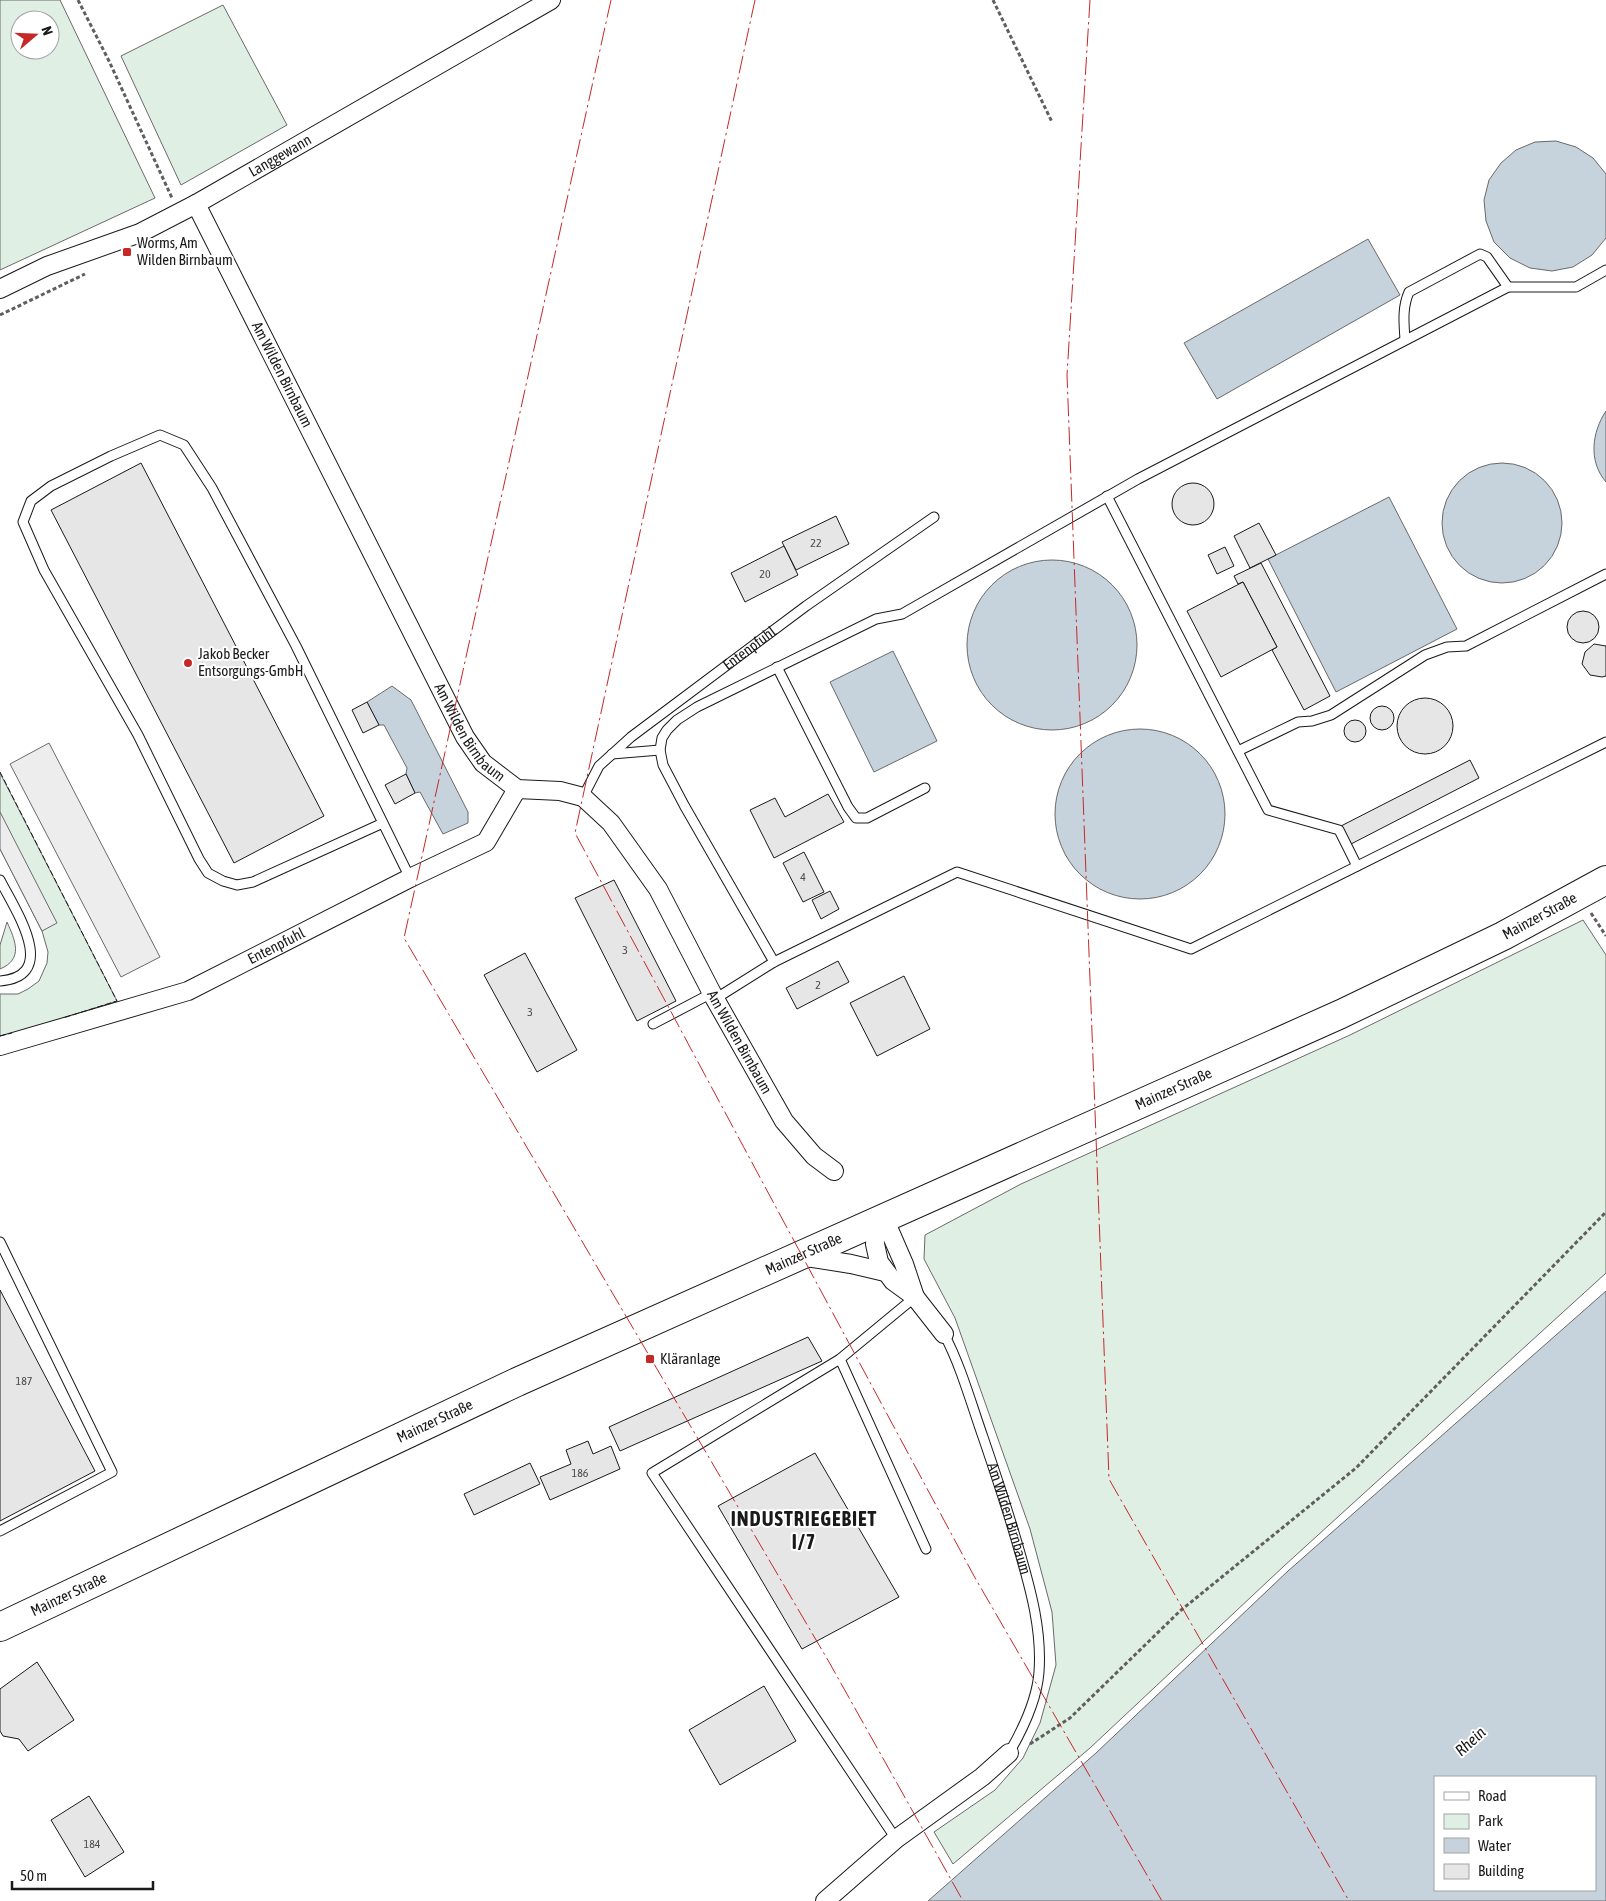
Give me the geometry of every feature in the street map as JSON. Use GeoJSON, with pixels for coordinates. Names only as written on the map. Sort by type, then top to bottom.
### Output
{"type":"FeatureCollection","features":[{"type":"Feature","properties":{"kind":"main road","name":"Mainzer Straße"},"geometry":{"type":"LineString","coordinates":[[0,1627],[508,1386],[1422,977],[1580,896],[1606,880]]}},
{"type":"Feature","properties":{"kind":"street","name":"Langgewann"},"geometry":{"type":"LineString","coordinates":[[0,289],[47,266],[140,233],[179,213],[551,0]]}},
{"type":"Feature","properties":{"kind":"street","name":"Am Wilden Birnbaum"},"geometry":{"type":"LineString","coordinates":[[196,204],[465,737],[483,762],[517,789],[560,791],[583,797],[610,823],[658,889],[714,996],[784,1121],[814,1156],[834,1172]]}},
{"type":"Feature","properties":{"kind":"street","name":"Entenpfuhl"},"geometry":{"type":"LineString","coordinates":[[0,1046],[188,991],[410,878],[486,842],[517,789]]}},
{"type":"Feature","properties":{"kind":"street","name":"Am Wilden Birnbaum"},"geometry":{"type":"LineString","coordinates":[[880,1219],[876,1253],[885,1272],[893,1281],[915,1297],[944,1334]]}},
{"type":"Feature","properties":{"kind":"street","name":"Am Wilden Birnbaum"},"geometry":{"type":"LineString","coordinates":[[880,1219],[904,1264],[915,1297]]}},
{"type":"Feature","properties":{"kind":"street","name":"Am Wilden Birnbaum"},"geometry":{"type":"LineString","coordinates":[[798,1255],[885,1272]]}},
{"type":"Feature","properties":{"kind":"street"},"geometry":{"type":"LineString","coordinates":[[825,1901],[896,1839],[982,1777],[1009,1753]]}},
{"type":"Feature","properties":{"kind":"lane"},"geometry":{"type":"LineString","coordinates":[[1405,340],[1404,302],[1409,292],[1480,254],[1487,257],[1508,287]]}},
{"type":"Feature","properties":{"kind":"lane"},"geometry":{"type":"LineString","coordinates":[[774,962],[684,805],[664,765],[660,750],[662,738],[677,720],[697,706],[876,619],[902,614],[1138,478],[1508,287],[1576,287],[1606,270]]}},
{"type":"Feature","properties":{"kind":"lane"},"geometry":{"type":"LineString","coordinates":[[383,823],[253,882],[237,885],[208,873],[199,859],[138,736],[44,570],[24,522],[31,501],[51,486],[111,456],[160,435],[184,445],[212,488],[296,646],[383,823],[410,878]]}},
{"type":"Feature","properties":{"kind":"lane"},"geometry":{"type":"LineString","coordinates":[[1107,496],[1268,810],[1339,830],[1357,866]]}},
{"type":"Feature","properties":{"kind":"lane","name":"Entenpfuhl"},"geometry":{"type":"LineString","coordinates":[[583,797],[599,766],[631,737],[806,606],[934,517]]}},
{"type":"Feature","properties":{"kind":"lane"},"geometry":{"type":"LineString","coordinates":[[1238,751],[1298,722],[1312,721],[1330,715],[1425,655],[1447,646],[1466,646],[1606,574]]}},
{"type":"Feature","properties":{"kind":"lane"},"geometry":{"type":"LineString","coordinates":[[777,667],[848,807],[856,818],[867,818],[925,788]]}},
{"type":"Feature","properties":{"kind":"lane"},"geometry":{"type":"LineString","coordinates":[[653,1024],[714,996],[774,962],[957,872],[1191,949],[1606,742]]}},
{"type":"Feature","properties":{"kind":"lane"},"geometry":{"type":"LineString","coordinates":[[612,754],[660,750]]}},
{"type":"Feature","properties":{"kind":"lane"},"geometry":{"type":"LineString","coordinates":[[0,880],[31,943],[31,955],[22,974],[16,978],[0,982]]}},
{"type":"Feature","properties":{"kind":"lane"},"geometry":{"type":"LineString","coordinates":[[0,1242],[112,1472],[0,1531]]}},
{"type":"Feature","properties":{"kind":"lane"},"geometry":{"type":"LineString","coordinates":[[896,1839],[652,1473],[840,1359],[915,1297]]}},
{"type":"Feature","properties":{"kind":"lane","name":"Am Wilden Birnbaum"},"geometry":{"type":"LineString","coordinates":[[944,1334],[999,1482],[1028,1580],[1036,1620],[1039,1674],[1034,1698],[1019,1736],[1009,1753]]}},
{"type":"Feature","properties":{"kind":"lane"},"geometry":{"type":"LineString","coordinates":[[840,1359],[926,1549]]}},
{"type":"Feature","properties":{"kind":"path"},"geometry":{"type":"LineString","coordinates":[[78,0],[109,61],[179,213]]}},
{"type":"Feature","properties":{"kind":"path"},"geometry":{"type":"LineString","coordinates":[[993,0],[1052,122]]}},
{"type":"Feature","properties":{"kind":"path"},"geometry":{"type":"LineString","coordinates":[[1580,896],[1606,936]]}},
{"type":"Feature","properties":{"kind":"path"},"geometry":{"type":"LineString","coordinates":[[1009,1753],[1034,1742],[1070,1718],[1180,1611],[1356,1468],[1606,1212]]}},
{"type":"Feature","properties":{"kind":"green space"},"geometry":{"type":"Polygon","coordinates":[[[0,0],[60,0],[155,198],[0,270],[0,0]]]}},
{"type":"Feature","properties":{"kind":"green space"},"geometry":{"type":"Polygon","coordinates":[[[223,5],[287,125],[181,185],[121,56],[223,5]]]}},
{"type":"Feature","properties":{"kind":"green space"},"geometry":{"type":"Polygon","coordinates":[[[0,773],[117,1001],[22,1031],[0,1036],[0,994],[18,994],[39,981],[47,963],[48,952],[42,931],[0,849],[0,773]]]}},
{"type":"Feature","properties":{"kind":"green space"},"geometry":{"type":"Polygon","coordinates":[[[1583,920],[1606,955],[1606,1273],[1284,1566],[1090,1748],[953,1864],[934,1832],[995,1790],[1023,1758],[1040,1723],[1056,1665],[1052,1612],[1030,1529],[955,1318],[924,1259],[925,1235],[1021,1184],[1350,1035],[1583,920]]]}},
{"type":"Feature","properties":{"kind":"green space"},"geometry":{"type":"Polygon","coordinates":[[[7,922],[15,942],[15,954],[8,965],[0,969],[0,945],[7,922]]]}},
{"type":"Feature","properties":{"kind":"shaded area"},"geometry":{"type":"Polygon","coordinates":[[[49,743],[160,957],[121,977],[10,764],[49,743]]]}},
{"type":"Feature","properties":{"kind":"shaded area"},"geometry":{"type":"Polygon","coordinates":[[[0,812],[57,923],[42,931],[0,849],[0,812]]]}},
{"type":"Feature","properties":{"kind":"water"},"geometry":{"type":"Polygon","coordinates":[[[1556,141],[1576,147],[1593,158],[1606,174],[1606,238],[1592,255],[1573,267],[1552,271],[1530,268],[1510,258],[1494,242],[1486,221],[1484,200],[1489,180],[1501,163],[1516,150],[1535,142],[1556,141]]]}},
{"type":"Feature","properties":{"kind":"water"},"geometry":{"type":"Polygon","coordinates":[[[1368,239],[1400,295],[1217,399],[1184,343],[1368,239]]]}},
{"type":"Feature","properties":{"kind":"water"},"geometry":{"type":"Polygon","coordinates":[[[1606,411],[1606,482],[1596,465],[1594,447],[1601,419],[1606,411]]]}},
{"type":"Feature","properties":{"kind":"water"},"geometry":{"type":"Polygon","coordinates":[[[1502,463],[1525,467],[1544,481],[1558,500],[1562,523],[1558,546],[1544,565],[1525,579],[1502,583],[1479,579],[1460,565],[1446,546],[1442,523],[1446,500],[1460,481],[1479,467],[1502,463]]]}},
{"type":"Feature","properties":{"kind":"water"},"geometry":{"type":"Polygon","coordinates":[[[1389,497],[1457,629],[1336,692],[1268,559],[1389,497]]]}},
{"type":"Feature","properties":{"kind":"water"},"geometry":{"type":"Polygon","coordinates":[[[1052,560],[1077,564],[1092,570],[1112,585],[1127,605],[1135,628],[1137,645],[1133,670],[1127,685],[1112,705],[1092,720],[1069,728],[1052,730],[1027,726],[1012,720],[992,705],[977,685],[969,662],[967,645],[971,620],[977,605],[992,585],[1012,570],[1035,562],[1052,560]]]}},
{"type":"Feature","properties":{"kind":"water"},"geometry":{"type":"Polygon","coordinates":[[[893,651],[937,741],[874,772],[830,682],[893,651]]]}},
{"type":"Feature","properties":{"kind":"water"},"geometry":{"type":"Polygon","coordinates":[[[392,686],[411,700],[468,812],[468,823],[443,834],[420,792],[415,793],[406,774],[407,768],[384,725],[379,725],[367,702],[392,686]]]}},
{"type":"Feature","properties":{"kind":"water"},"geometry":{"type":"Polygon","coordinates":[[[1132,729],[1148,729],[1173,735],[1194,748],[1206,760],[1219,781],[1225,814],[1219,847],[1206,868],[1194,880],[1173,893],[1148,899],[1132,899],[1107,893],[1086,880],[1074,868],[1061,847],[1055,822],[1055,806],[1061,781],[1074,760],[1086,748],[1107,735],[1132,729]]]}},
{"type":"Feature","properties":{"kind":"water","name":"Rhein"},"geometry":{"type":"Polygon","coordinates":[[[1606,1291],[1606,1901],[928,1901],[1096,1753],[1288,1571],[1606,1291]]]}},
{"type":"Feature","properties":{"kind":"building","name":"Jakob Becker Entsorgungs-GmbH"},"geometry":{"type":"Polygon","coordinates":[[[141,463],[324,816],[234,863],[51,510],[141,463]]]}},
{"type":"Feature","properties":{"kind":"building"},"geometry":{"type":"Polygon","coordinates":[[[1189,483],[1197,483],[1208,489],[1214,504],[1208,519],[1197,525],[1189,525],[1178,519],[1172,508],[1172,500],[1178,489],[1189,483]]]}},
{"type":"Feature","properties":{"kind":"building"},"geometry":{"type":"Polygon","coordinates":[[[836,516],[849,544],[796,570],[782,542],[836,516]]]}},
{"type":"Feature","properties":{"kind":"building"},"geometry":{"type":"Polygon","coordinates":[[[1259,523],[1276,555],[1250,568],[1234,536],[1259,523]]]}},
{"type":"Feature","properties":{"kind":"building"},"geometry":{"type":"Polygon","coordinates":[[[784,546],[798,575],[745,602],[731,573],[784,546]]]}},
{"type":"Feature","properties":{"kind":"building"},"geometry":{"type":"Polygon","coordinates":[[[1225,547],[1234,566],[1217,574],[1208,555],[1225,547]]]}},
{"type":"Feature","properties":{"kind":"building"},"geometry":{"type":"Polygon","coordinates":[[[1261,563],[1330,696],[1304,710],[1272,650],[1277,647],[1243,582],[1238,584],[1234,576],[1261,563]]]}},
{"type":"Feature","properties":{"kind":"building"},"geometry":{"type":"Polygon","coordinates":[[[1243,582],[1277,647],[1221,677],[1187,611],[1243,582]]]}},
{"type":"Feature","properties":{"kind":"building"},"geometry":{"type":"Polygon","coordinates":[[[1583,611],[1589,612],[1594,616],[1598,621],[1598,633],[1594,638],[1589,642],[1583,643],[1577,642],[1572,638],[1568,633],[1567,627],[1568,621],[1572,616],[1577,612],[1583,611]]]}},
{"type":"Feature","properties":{"kind":"building"},"geometry":{"type":"Polygon","coordinates":[[[1594,644],[1606,646],[1606,676],[1590,675],[1582,664],[1585,652],[1594,644]]]}},
{"type":"Feature","properties":{"kind":"building"},"geometry":{"type":"Polygon","coordinates":[[[1425,698],[1436,700],[1445,706],[1451,715],[1453,726],[1451,737],[1445,746],[1436,752],[1425,754],[1414,752],[1405,746],[1399,737],[1397,726],[1399,715],[1405,706],[1414,700],[1425,698]]]}},
{"type":"Feature","properties":{"kind":"building"},"geometry":{"type":"Polygon","coordinates":[[[367,702],[379,725],[363,733],[352,710],[367,702]]]}},
{"type":"Feature","properties":{"kind":"building"},"geometry":{"type":"Polygon","coordinates":[[[1382,706],[1387,707],[1393,713],[1393,723],[1387,729],[1382,730],[1377,729],[1371,723],[1370,718],[1371,713],[1377,707],[1382,706]]]}},
{"type":"Feature","properties":{"kind":"building"},"geometry":{"type":"Polygon","coordinates":[[[1355,720],[1363,723],[1366,731],[1363,739],[1355,742],[1347,739],[1344,731],[1347,723],[1355,720]]]}},
{"type":"Feature","properties":{"kind":"building"},"geometry":{"type":"Polygon","coordinates":[[[1470,760],[1479,778],[1351,844],[1341,826],[1470,760]]]}},
{"type":"Feature","properties":{"kind":"building"},"geometry":{"type":"Polygon","coordinates":[[[406,774],[415,793],[395,804],[385,785],[406,774]]]}},
{"type":"Feature","properties":{"kind":"building"},"geometry":{"type":"Polygon","coordinates":[[[828,794],[844,822],[774,858],[750,810],[775,798],[785,817],[828,794]]]}},
{"type":"Feature","properties":{"kind":"building"},"geometry":{"type":"Polygon","coordinates":[[[804,852],[824,892],[803,902],[783,863],[804,852]]]}},
{"type":"Feature","properties":{"kind":"building"},"geometry":{"type":"Polygon","coordinates":[[[614,880],[676,1001],[637,1021],[575,898],[614,880]]]}},
{"type":"Feature","properties":{"kind":"building"},"geometry":{"type":"Polygon","coordinates":[[[830,891],[839,909],[821,919],[812,900],[830,891]]]}},
{"type":"Feature","properties":{"kind":"building"},"geometry":{"type":"Polygon","coordinates":[[[525,953],[577,1050],[537,1072],[484,975],[525,953]]]}},
{"type":"Feature","properties":{"kind":"building"},"geometry":{"type":"Polygon","coordinates":[[[838,961],[849,982],[797,1009],[786,988],[838,961]]]}},
{"type":"Feature","properties":{"kind":"building"},"geometry":{"type":"Polygon","coordinates":[[[904,976],[930,1029],[877,1056],[850,1003],[904,976]]]}},
{"type":"Feature","properties":{"kind":"building"},"geometry":{"type":"Polygon","coordinates":[[[0,1290],[95,1471],[0,1521],[0,1290]]]}},
{"type":"Feature","properties":{"kind":"building"},"geometry":{"type":"Polygon","coordinates":[[[808,1337],[822,1361],[620,1451],[609,1427],[808,1337]]]}},
{"type":"Feature","properties":{"kind":"building"},"geometry":{"type":"Polygon","coordinates":[[[588,1441],[593,1454],[611,1446],[620,1469],[550,1500],[540,1477],[571,1464],[566,1450],[588,1441]]]}},
{"type":"Feature","properties":{"kind":"building"},"geometry":{"type":"Polygon","coordinates":[[[815,1453],[899,1597],[802,1649],[718,1506],[815,1453]]]}},
{"type":"Feature","properties":{"kind":"building"},"geometry":{"type":"Polygon","coordinates":[[[530,1463],[540,1484],[474,1515],[464,1494],[530,1463]]]}},
{"type":"Feature","properties":{"kind":"building"},"geometry":{"type":"Polygon","coordinates":[[[37,1662],[74,1720],[28,1751],[19,1739],[3,1736],[0,1731],[0,1689],[37,1662]]]}},
{"type":"Feature","properties":{"kind":"building"},"geometry":{"type":"Polygon","coordinates":[[[764,1686],[796,1741],[720,1785],[689,1730],[764,1686]]]}},
{"type":"Feature","properties":{"kind":"building"},"geometry":{"type":"Polygon","coordinates":[[[89,1796],[124,1852],[85,1877],[51,1820],[89,1796]]]}},
{"type":"Feature","properties":{"kind":"fence"},"geometry":{"type":"LineString","coordinates":[[0,772],[117,1001],[63,1018]]}},
{"type":"Feature","properties":{"kind":"fence"},"geometry":{"type":"LineString","coordinates":[[0,1036],[12,1033]]}},
{"type":"Feature","properties":{"kind":"power"},"geometry":{"type":"LineString","coordinates":[[611,0],[404,938],[829,1662],[963,1901]]}},
{"type":"Feature","properties":{"kind":"power"},"geometry":{"type":"LineString","coordinates":[[755,0],[575,833],[974,1576],[1162,1901]]}},
{"type":"Feature","properties":{"kind":"power"},"geometry":{"type":"LineString","coordinates":[[1090,0],[1067,375],[1109,1479],[1349,1901]]}},
{"type":"Feature","properties":{"kind":"place","name":"Worms, Am Wilden Birnbaum"},"geometry":{"type":"Point","coordinates":[127,252]}},
{"type":"Feature","properties":{"kind":"place","name":"Jakob Becker Entsorgungs-GmbH"},"geometry":{"type":"Point","coordinates":[188,663]}},
{"type":"Feature","properties":{"kind":"place","name":"Kläranlage"},"geometry":{"type":"Point","coordinates":[650,1359]}},
{"type":"Feature","properties":{"kind":"district","name":"INDUSTRIEGEBIET I/7"},"geometry":{"type":"Point","coordinates":[804,1530]}}]}
